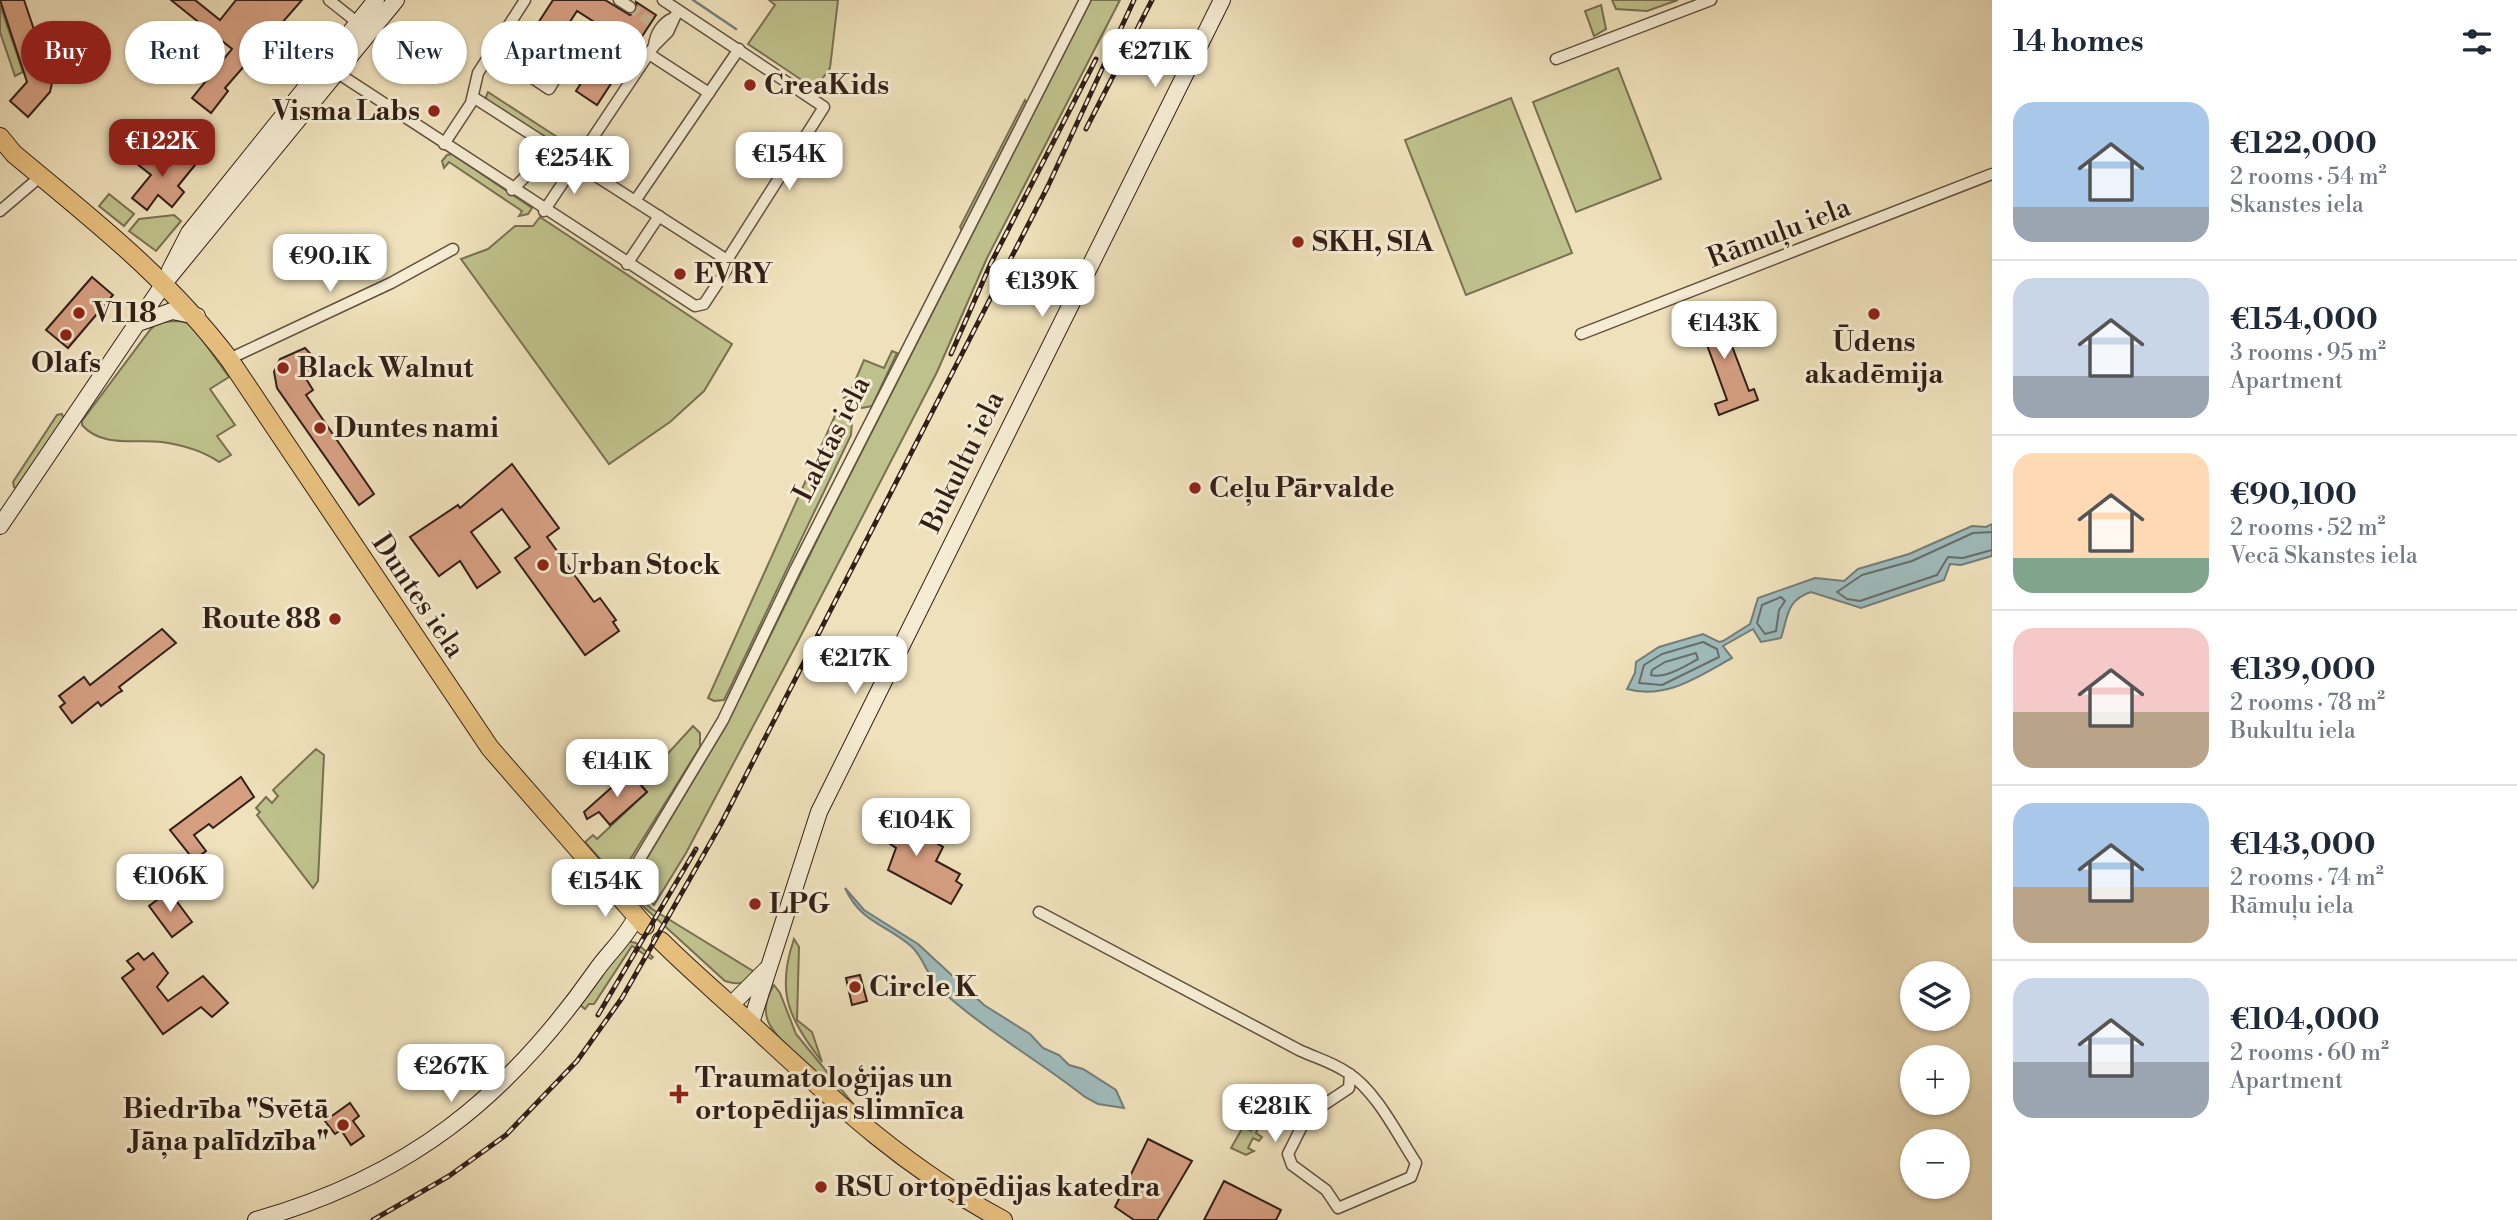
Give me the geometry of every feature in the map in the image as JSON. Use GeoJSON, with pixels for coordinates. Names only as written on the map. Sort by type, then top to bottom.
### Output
{"type":"FeatureCollection","features":[{"type":"Feature","properties":{"kind":"main road","name":"Duntes iela"},"geometry":{"type":"LineString","coordinates":[[0,137],[41,176],[165,282],[197,316],[229,359],[491,748],[640,921]]}},
{"type":"Feature","properties":{"kind":"main road"},"geometry":{"type":"LineString","coordinates":[[661,941],[813,1084],[899,1156],[933,1180],[1003,1220]]}},
{"type":"Feature","properties":{"kind":"street"},"geometry":{"type":"LineString","coordinates":[[328,0],[355,21]]}},
{"type":"Feature","properties":{"kind":"street"},"geometry":{"type":"LineString","coordinates":[[358,23],[376,0]]}},
{"type":"Feature","properties":{"kind":"street"},"geometry":{"type":"LineString","coordinates":[[358,40],[396,0]]}},
{"type":"Feature","properties":{"kind":"street"},"geometry":{"type":"LineString","coordinates":[[511,21],[525,0]]}},
{"type":"Feature","properties":{"kind":"street"},"geometry":{"type":"LineString","coordinates":[[619,0],[630,7]]}},
{"type":"Feature","properties":{"kind":"street"},"geometry":{"type":"LineString","coordinates":[[354,84],[627,264],[695,306],[704,304],[727,269],[727,260],[824,107],[739,50],[676,14],[663,0]]}},
{"type":"Feature","properties":{"kind":"street","name":"Laktas iela"},"geometry":{"type":"LineString","coordinates":[[617,897],[723,720],[813,535],[1085,0]]}},
{"type":"Feature","properties":{"kind":"street","name":"Bukultu iela"},"geometry":{"type":"LineString","coordinates":[[751,1023],[775,956],[806,848],[844,760],[1222,0]]}},
{"type":"Feature","properties":{"kind":"street"},"geometry":{"type":"LineString","coordinates":[[1556,59],[1712,0]]}},
{"type":"Feature","properties":{"kind":"street"},"geometry":{"type":"LineString","coordinates":[[652,50],[656,25],[676,14]]}},
{"type":"Feature","properties":{"kind":"street"},"geometry":{"type":"LineString","coordinates":[[544,211],[652,50],[668,32],[676,14]]}},
{"type":"Feature","properties":{"kind":"street"},"geometry":{"type":"LineString","coordinates":[[652,50],[709,93]]}},
{"type":"Feature","properties":{"kind":"street"},"geometry":{"type":"LineString","coordinates":[[635,201],[739,50]]}},
{"type":"Feature","properties":{"kind":"street"},"geometry":{"type":"LineString","coordinates":[[444,144],[473,97],[481,68]]}},
{"type":"Feature","properties":{"kind":"street"},"geometry":{"type":"LineString","coordinates":[[0,526],[165,282],[319,84]]}},
{"type":"Feature","properties":{"kind":"street"},"geometry":{"type":"LineString","coordinates":[[473,97],[727,260]]}},
{"type":"Feature","properties":{"kind":"street"},"geometry":{"type":"LineString","coordinates":[[512,190],[536,166],[549,145]]}},
{"type":"Feature","properties":{"kind":"street","name":"Rāmuļu iela"},"geometry":{"type":"LineString","coordinates":[[1581,334],[1992,174]]}},
{"type":"Feature","properties":{"kind":"street"},"geometry":{"type":"LineString","coordinates":[[0,211],[41,176]]}},
{"type":"Feature","properties":{"kind":"street"},"geometry":{"type":"LineString","coordinates":[[627,264],[659,216]]}},
{"type":"Feature","properties":{"kind":"street"},"geometry":{"type":"LineString","coordinates":[[229,359],[391,283],[453,249]]}},
{"type":"Feature","properties":{"kind":"street"},"geometry":{"type":"LineString","coordinates":[[136,324],[155,314],[172,311],[197,316]]}},
{"type":"Feature","properties":{"kind":"street"},"geometry":{"type":"LineString","coordinates":[[1039,912],[1299,1050],[1320,1057],[1350,1074],[1369,1093],[1416,1163],[1416,1168],[1411,1177],[1338,1208],[1326,1190],[1293,1165],[1288,1154],[1307,1116],[1349,1088],[1350,1074]]}},
{"type":"Feature","properties":{"kind":"street"},"geometry":{"type":"LineString","coordinates":[[256,1220],[310,1203],[379,1174],[449,1129],[503,1083],[533,1051],[612,947],[640,921]]}},
{"type":"Feature","properties":{"kind":"street","name":"Bukultu iela"},"geometry":{"type":"LineString","coordinates":[[731,1005],[751,987],[775,956]]}},
{"type":"Feature","properties":{"kind":"green space"},"geometry":{"type":"Polygon","coordinates":[[[769,0],[838,0],[830,68],[815,89],[748,44],[775,5],[769,0]]]}},
{"type":"Feature","properties":{"kind":"green space"},"geometry":{"type":"Polygon","coordinates":[[[1091,0],[1120,0],[987,258],[937,372],[686,853],[654,905],[632,885],[634,880],[727,724],[822,530],[1091,0]]]}},
{"type":"Feature","properties":{"kind":"green space"},"geometry":{"type":"Polygon","coordinates":[[[1612,0],[1678,0],[1647,11],[1616,9],[1612,0]]]}},
{"type":"Feature","properties":{"kind":"green space"},"geometry":{"type":"Polygon","coordinates":[[[0,5],[21,66],[21,73],[15,76],[0,32],[0,5]]]}},
{"type":"Feature","properties":{"kind":"green space"},"geometry":{"type":"Polygon","coordinates":[[[1601,5],[1606,29],[1594,36],[1585,11],[1601,5]]]}},
{"type":"Feature","properties":{"kind":"green space"},"geometry":{"type":"Polygon","coordinates":[[[1618,68],[1661,179],[1576,212],[1533,102],[1618,68]]]}},
{"type":"Feature","properties":{"kind":"green space"},"geometry":{"type":"Polygon","coordinates":[[[488,92],[574,148],[568,153],[485,99],[488,92]]]}},
{"type":"Feature","properties":{"kind":"green space"},"geometry":{"type":"Polygon","coordinates":[[[1511,98],[1572,253],[1466,295],[1405,140],[1511,98]]]}},
{"type":"Feature","properties":{"kind":"green space"},"geometry":{"type":"Polygon","coordinates":[[[1025,100],[1027,103],[962,231],[960,227],[1025,100]]]}},
{"type":"Feature","properties":{"kind":"green space"},"geometry":{"type":"Polygon","coordinates":[[[452,154],[532,208],[528,214],[519,216],[522,211],[449,162],[444,168],[442,161],[452,154]]]}},
{"type":"Feature","properties":{"kind":"green space"},"geometry":{"type":"Polygon","coordinates":[[[109,194],[134,214],[124,226],[99,206],[109,194]]]}},
{"type":"Feature","properties":{"kind":"green space"},"geometry":{"type":"Polygon","coordinates":[[[174,215],[181,221],[156,251],[129,231],[139,219],[174,215]]]}},
{"type":"Feature","properties":{"kind":"green space"},"geometry":{"type":"Polygon","coordinates":[[[540,217],[732,344],[704,391],[670,422],[609,464],[461,259],[488,249],[515,226],[533,226],[540,217]]]}},
{"type":"Feature","properties":{"kind":"green space"},"geometry":{"type":"Polygon","coordinates":[[[180,321],[191,324],[229,377],[210,389],[235,425],[217,436],[231,455],[219,462],[199,451],[162,442],[109,440],[90,432],[82,425],[82,421],[150,330],[158,322],[180,321]]]}},
{"type":"Feature","properties":{"kind":"green space"},"geometry":{"type":"Polygon","coordinates":[[[892,351],[897,353],[872,406],[862,408],[844,398],[849,395],[864,360],[884,368],[892,351]]]}},
{"type":"Feature","properties":{"kind":"green space"},"geometry":{"type":"Polygon","coordinates":[[[838,409],[852,421],[851,435],[724,700],[714,701],[708,698],[838,409]]]}},
{"type":"Feature","properties":{"kind":"green space"},"geometry":{"type":"Polygon","coordinates":[[[62,414],[64,419],[16,488],[14,487],[13,482],[57,415],[62,414]]]}},
{"type":"Feature","properties":{"kind":"green space"},"geometry":{"type":"Polygon","coordinates":[[[693,726],[700,733],[700,747],[621,874],[608,868],[585,842],[593,835],[597,839],[647,792],[640,784],[693,726]]]}},
{"type":"Feature","properties":{"kind":"green space"},"geometry":{"type":"Polygon","coordinates":[[[316,749],[324,755],[318,881],[313,888],[257,815],[260,812],[256,808],[266,797],[272,803],[278,796],[273,790],[316,749]]]}},
{"type":"Feature","properties":{"kind":"green space"},"geometry":{"type":"Polygon","coordinates":[[[632,892],[652,909],[756,973],[742,983],[725,981],[634,898],[632,892]]]}},
{"type":"Feature","properties":{"kind":"green space"},"geometry":{"type":"Polygon","coordinates":[[[794,939],[799,947],[797,1020],[812,1032],[822,1062],[801,1032],[789,1005],[786,975],[794,939]]]}},
{"type":"Feature","properties":{"kind":"green space"},"geometry":{"type":"Polygon","coordinates":[[[627,941],[636,943],[653,957],[651,959],[632,946],[594,1004],[589,1004],[585,1009],[580,1005],[627,941]]]}},
{"type":"Feature","properties":{"kind":"green space"},"geometry":{"type":"Polygon","coordinates":[[[774,985],[780,993],[796,1034],[858,1110],[808,1067],[773,1030],[768,1021],[766,1007],[774,985]]]}},
{"type":"Feature","properties":{"kind":"green space"},"geometry":{"type":"Polygon","coordinates":[[[1256,1109],[1268,1117],[1269,1123],[1262,1120],[1256,1133],[1262,1137],[1259,1141],[1253,1138],[1248,1148],[1254,1151],[1246,1155],[1231,1148],[1243,1127],[1251,1131],[1258,1118],[1251,1113],[1256,1109]]]}},
{"type":"Feature","properties":{"kind":"water"},"geometry":{"type":"Polygon","coordinates":[[[1992,524],[1992,556],[1961,565],[1950,564],[1944,580],[1861,608],[1811,592],[1792,605],[1781,638],[1761,642],[1753,629],[1723,646],[1732,658],[1695,679],[1669,689],[1641,692],[1627,689],[1635,673],[1636,662],[1659,647],[1703,634],[1719,642],[1723,641],[1750,624],[1758,598],[1815,578],[1844,581],[1858,569],[1909,554],[1972,526],[1986,527],[1992,524]]]}},
{"type":"Feature","properties":{"kind":"water"},"geometry":{"type":"Polygon","coordinates":[[[845,888],[864,910],[918,944],[984,1005],[1030,1034],[1043,1048],[1059,1055],[1069,1065],[1083,1069],[1116,1090],[1124,1108],[1098,1104],[1085,1097],[959,1006],[937,986],[912,947],[866,916],[851,900],[845,888]]]}},
{"type":"Feature","properties":{"kind":"building"},"geometry":{"type":"Polygon","coordinates":[[[0,0],[24,0],[31,21],[21,21],[21,64],[0,0]]]}},
{"type":"Feature","properties":{"kind":"building"},"geometry":{"type":"Polygon","coordinates":[[[171,0],[195,0],[220,20],[236,0],[302,0],[284,21],[239,21],[239,72],[225,88],[228,91],[211,113],[192,98],[203,84],[225,84],[225,58],[232,49],[225,43],[225,21],[197,21],[171,0]]]}},
{"type":"Feature","properties":{"kind":"building"},"geometry":{"type":"Polygon","coordinates":[[[553,0],[605,0],[630,15],[637,11],[636,2],[656,15],[647,29],[647,21],[593,21],[577,11],[571,21],[539,21],[553,0]]]}},
{"type":"Feature","properties":{"kind":"building"},"geometry":{"type":"Polygon","coordinates":[[[25,84],[52,84],[50,92],[28,117],[10,101],[25,84]]]}},
{"type":"Feature","properties":{"kind":"building"},"geometry":{"type":"Polygon","coordinates":[[[581,84],[611,84],[597,105],[576,91],[581,84]]]}},
{"type":"Feature","properties":{"kind":"building"},"geometry":{"type":"Polygon","coordinates":[[[149,148],[170,165],[180,152],[195,165],[178,186],[184,192],[172,207],[158,195],[147,210],[132,198],[151,175],[136,163],[149,148]]]}},
{"type":"Feature","properties":{"kind":"building","name":"V118"},"geometry":{"type":"Polygon","coordinates":[[[92,277],[113,295],[68,348],[46,330],[92,277]]]}},
{"type":"Feature","properties":{"kind":"building"},"geometry":{"type":"Polygon","coordinates":[[[1730,310],[1734,321],[1724,325],[1749,391],[1754,389],[1758,400],[1719,415],[1715,404],[1727,400],[1703,334],[1689,339],[1684,328],[1730,310]]]}},
{"type":"Feature","properties":{"kind":"building","name":"Duntes nami"},"geometry":{"type":"Polygon","coordinates":[[[305,348],[319,363],[303,374],[313,390],[306,395],[374,494],[359,505],[277,388],[274,372],[280,359],[305,348]]]}},
{"type":"Feature","properties":{"kind":"building","name":"Urban Stock"},"geometry":{"type":"Polygon","coordinates":[[[512,464],[559,528],[547,537],[594,602],[600,598],[616,620],[613,622],[619,631],[585,655],[515,558],[530,547],[502,509],[471,532],[500,572],[477,588],[460,561],[439,576],[410,537],[458,505],[460,508],[512,464]]]}},
{"type":"Feature","properties":{"kind":"building"},"geometry":{"type":"Polygon","coordinates":[[[162,629],[176,643],[119,687],[122,691],[101,706],[98,702],[72,723],[60,707],[65,703],[59,696],[84,677],[90,685],[162,629]]]}},
{"type":"Feature","properties":{"kind":"building"},"geometry":{"type":"Polygon","coordinates":[[[629,772],[647,792],[610,825],[599,812],[587,819],[584,812],[629,772]]]}},
{"type":"Feature","properties":{"kind":"building"},"geometry":{"type":"Polygon","coordinates":[[[241,777],[254,797],[213,828],[209,824],[194,835],[206,851],[194,860],[170,830],[241,777]]]}},
{"type":"Feature","properties":{"kind":"building"},"geometry":{"type":"Polygon","coordinates":[[[878,809],[943,847],[936,861],[960,874],[956,881],[962,885],[951,904],[888,870],[896,848],[868,829],[878,809]]]}},
{"type":"Feature","properties":{"kind":"building"},"geometry":{"type":"Polygon","coordinates":[[[169,891],[192,922],[172,937],[149,906],[169,891]]]}},
{"type":"Feature","properties":{"kind":"building"},"geometry":{"type":"Polygon","coordinates":[[[138,953],[144,960],[153,953],[168,973],[157,987],[168,1001],[203,976],[228,1003],[212,1017],[201,1007],[163,1034],[122,978],[134,969],[127,961],[138,953]]]}},
{"type":"Feature","properties":{"kind":"building","name":"Circle K"},"geometry":{"type":"Polygon","coordinates":[[[860,975],[867,1001],[852,1005],[846,978],[860,975]]]}},
{"type":"Feature","properties":{"kind":"building","name":"Biedrība \"Svētā Jāņa palīdzība\""},"geometry":{"type":"Polygon","coordinates":[[[350,1103],[359,1116],[353,1121],[364,1136],[351,1145],[341,1130],[335,1134],[325,1121],[350,1103]]]}},
{"type":"Feature","properties":{"kind":"building"},"geometry":{"type":"Polygon","coordinates":[[[1148,1139],[1192,1161],[1157,1220],[1134,1220],[1115,1207],[1148,1139]]]}},
{"type":"Feature","properties":{"kind":"building"},"geometry":{"type":"Polygon","coordinates":[[[1224,1181],[1281,1210],[1276,1220],[1204,1220],[1224,1181]]]}},
{"type":"Feature","properties":{"kind":"waterway"},"geometry":{"type":"LineString","coordinates":[[693,0],[736,29]]}},
{"type":"Feature","properties":{"kind":"tunnel"},"geometry":{"type":"LineString","coordinates":[[630,7],[651,22]]}},
{"type":"Feature","properties":{"kind":"railway"},"geometry":{"type":"LineString","coordinates":[[373,1220],[449,1176],[506,1135],[577,1061],[622,998],[721,824],[1048,186],[1134,0]]}},
{"type":"Feature","properties":{"kind":"railway"},"geometry":{"type":"LineString","coordinates":[[1086,129],[1152,0]]}},
{"type":"Feature","properties":{"kind":"railway"},"geometry":{"type":"LineString","coordinates":[[951,354],[991,263],[1096,59]]}},
{"type":"Feature","properties":{"kind":"railway"},"geometry":{"type":"LineString","coordinates":[[598,1015],[696,849]]}},
{"type":"Feature","properties":{"kind":"place","name":"CreaKids"},"geometry":{"type":"Point","coordinates":[750,85]}},
{"type":"Feature","properties":{"kind":"place","name":"Visma Labs"},"geometry":{"type":"Point","coordinates":[434,111]}},
{"type":"Feature","properties":{"kind":"place","name":"SKH, SIA"},"geometry":{"type":"Point","coordinates":[1298,242]}},
{"type":"Feature","properties":{"kind":"place","name":"EVRY"},"geometry":{"type":"Point","coordinates":[680,274]}},
{"type":"Feature","properties":{"kind":"place","name":"V118"},"geometry":{"type":"Point","coordinates":[79,313]}},
{"type":"Feature","properties":{"kind":"place","name":"Ūdens akadēmija"},"geometry":{"type":"Point","coordinates":[1874,314]}},
{"type":"Feature","properties":{"kind":"place","name":"Olafs"},"geometry":{"type":"Point","coordinates":[66,335]}},
{"type":"Feature","properties":{"kind":"place","name":"Black Walnut"},"geometry":{"type":"Point","coordinates":[283,368]}},
{"type":"Feature","properties":{"kind":"place","name":"Duntes nami"},"geometry":{"type":"Point","coordinates":[320,428]}},
{"type":"Feature","properties":{"kind":"place","name":"Ceļu Pārvalde"},"geometry":{"type":"Point","coordinates":[1195,488]}},
{"type":"Feature","properties":{"kind":"place","name":"Urban Stock"},"geometry":{"type":"Point","coordinates":[543,565]}},
{"type":"Feature","properties":{"kind":"place","name":"Route 88"},"geometry":{"type":"Point","coordinates":[335,619]}},
{"type":"Feature","properties":{"kind":"place","name":"LPG"},"geometry":{"type":"Point","coordinates":[755,904]}},
{"type":"Feature","properties":{"kind":"place","name":"Circle K"},"geometry":{"type":"Point","coordinates":[855,987]}},
{"type":"Feature","properties":{"kind":"place","name":"Traumatoloģijas un ortopēdijas slimnīca"},"geometry":{"type":"Point","coordinates":[679,1094]}},
{"type":"Feature","properties":{"kind":"place","name":"Biedrība \"Svētā Jāņa palīdzība\""},"geometry":{"type":"Point","coordinates":[343,1125]}},
{"type":"Feature","properties":{"kind":"place","name":"RSU ortopēdijas katedra"},"geometry":{"type":"Point","coordinates":[821,1187]}}]}
